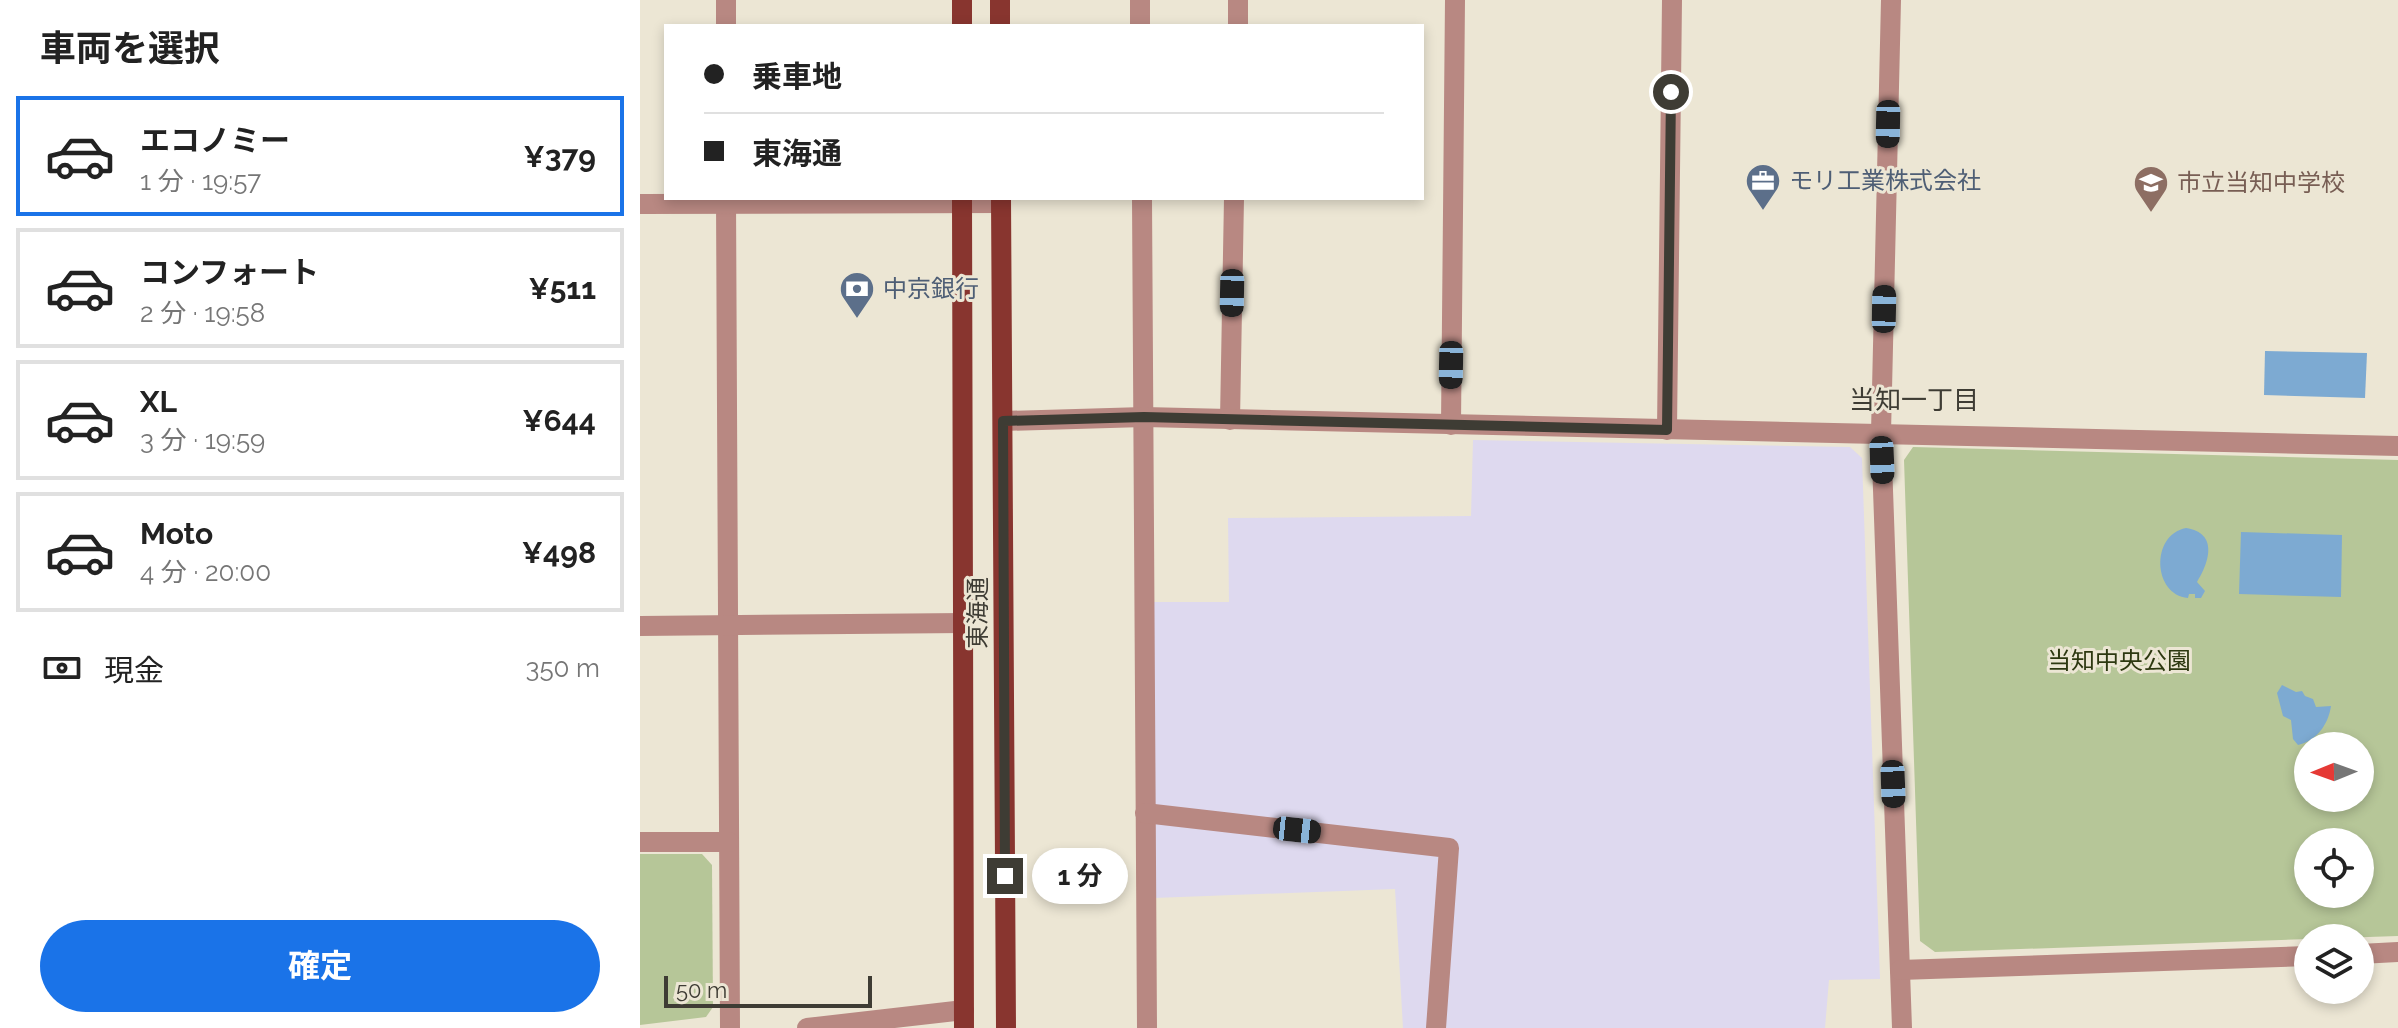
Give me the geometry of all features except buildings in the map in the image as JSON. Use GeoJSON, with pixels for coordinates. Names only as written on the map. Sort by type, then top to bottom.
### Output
{"type":"FeatureCollection","features":[{"type":"Feature","properties":{"kind":"main road"},"geometry":{"type":"LineString","coordinates":[[962,0],[962,24]]}},
{"type":"Feature","properties":{"kind":"main road"},"geometry":{"type":"LineString","coordinates":[[1000,0],[1000,24]]}},
{"type":"Feature","properties":{"kind":"main road","name":"東海通"},"geometry":{"type":"LineString","coordinates":[[1001,200],[1006,1028]]}},
{"type":"Feature","properties":{"kind":"main road","name":"東海通"},"geometry":{"type":"LineString","coordinates":[[962,201],[964,1019]]}},
{"type":"Feature","properties":{"kind":"street"},"geometry":{"type":"LineString","coordinates":[[726,0],[726,24]]}},
{"type":"Feature","properties":{"kind":"street"},"geometry":{"type":"LineString","coordinates":[[1140,0],[1140,24]]}},
{"type":"Feature","properties":{"kind":"street"},"geometry":{"type":"LineString","coordinates":[[1238,0],[1238,24]]}},
{"type":"Feature","properties":{"kind":"street"},"geometry":{"type":"LineString","coordinates":[[1451,425],[1455,0]]}},
{"type":"Feature","properties":{"kind":"street"},"geometry":{"type":"LineString","coordinates":[[1667,430],[1672,0]]}},
{"type":"Feature","properties":{"kind":"street"},"geometry":{"type":"LineString","coordinates":[[1891,0],[1881,433],[1902,1028]]}},
{"type":"Feature","properties":{"kind":"street"},"geometry":{"type":"LineString","coordinates":[[640,204],[1001,200]]}},
{"type":"Feature","properties":{"kind":"street"},"geometry":{"type":"LineString","coordinates":[[1142,200],[1147,1028]]}},
{"type":"Feature","properties":{"kind":"street"},"geometry":{"type":"LineString","coordinates":[[1230,420],[1234,200]]}},
{"type":"Feature","properties":{"kind":"street"},"geometry":{"type":"LineString","coordinates":[[726,201],[730,1028]]}},
{"type":"Feature","properties":{"kind":"street"},"geometry":{"type":"LineString","coordinates":[[1003,421],[1144,417],[2398,446]]}},
{"type":"Feature","properties":{"kind":"street"},"geometry":{"type":"LineString","coordinates":[[640,626],[965,623]]}},
{"type":"Feature","properties":{"kind":"street"},"geometry":{"type":"LineString","coordinates":[[1145,813],[1449,848],[1436,1028]]}},
{"type":"Feature","properties":{"kind":"street"},"geometry":{"type":"LineString","coordinates":[[640,842],[729,842]]}},
{"type":"Feature","properties":{"kind":"street"},"geometry":{"type":"LineString","coordinates":[[2374,953],[2398,952]]}},
{"type":"Feature","properties":{"kind":"street"},"geometry":{"type":"LineString","coordinates":[[1900,970],[2294,956]]}},
{"type":"Feature","properties":{"kind":"street"},"geometry":{"type":"LineString","coordinates":[[807,1028],[964,1019]]}},
{"type":"Feature","properties":{"kind":"shaded area"},"geometry":{"type":"Polygon","coordinates":[[[1473,440],[1850,447],[1862,458],[1880,979],[1829,980],[1825,1028],[1403,1028],[1395,889],[1154,898],[1153,602],[1229,602],[1228,518],[1471,516],[1473,440]]]}},
{"type":"Feature","properties":{"kind":"green space","name":"当知中央公園"},"geometry":{"type":"Polygon","coordinates":[[[1913,447],[2398,460],[2398,936],[2374,937],[2374,924],[2294,924],[2294,940],[1935,952],[1920,941],[1904,460],[1913,447]]]}},
{"type":"Feature","properties":{"kind":"green space"},"geometry":{"type":"Polygon","coordinates":[[[640,854],[702,854],[712,865],[713,1007],[706,1017],[640,1025],[640,854]]]}},
{"type":"Feature","properties":{"kind":"water"},"geometry":{"type":"Polygon","coordinates":[[[2265,351],[2367,353],[2365,398],[2264,395],[2265,351]]]}},
{"type":"Feature","properties":{"kind":"water"},"geometry":{"type":"Polygon","coordinates":[[[2186,528],[2196,531],[2207,542],[2205,566],[2197,582],[2205,591],[2201,598],[2195,598],[2195,594],[2189,594],[2188,598],[2176,594],[2162,576],[2160,564],[2166,541],[2186,528]]]}},
{"type":"Feature","properties":{"kind":"water"},"geometry":{"type":"Polygon","coordinates":[[[2241,532],[2342,535],[2341,597],[2239,594],[2241,532]]]}},
{"type":"Feature","properties":{"kind":"water"},"geometry":{"type":"Polygon","coordinates":[[[2282,685],[2296,692],[2302,691],[2313,699],[2316,707],[2331,706],[2320,731],[2294,732],[2294,740],[2291,720],[2283,716],[2277,693],[2282,685]]]}},
{"type":"Feature","properties":{"kind":"place","name":"モリ工業株式会社"},"geometry":{"type":"Point","coordinates":[1763,212]}},
{"type":"Feature","properties":{"kind":"place","name":"市立当知中学校"},"geometry":{"type":"Point","coordinates":[2151,214]}},
{"type":"Feature","properties":{"kind":"place","name":"中京銀行"},"geometry":{"type":"Point","coordinates":[857,320]}},
{"type":"Feature","properties":{"kind":"district","name":"当知一丁目"},"geometry":{"type":"Point","coordinates":[1914,400]}},
{"type":"Feature","properties":{"kind":"route"},"geometry":{"type":"LineString","coordinates":[[1005,876],[1003,421],[1144,417],[1667,430],[1671,92]]}}]}
